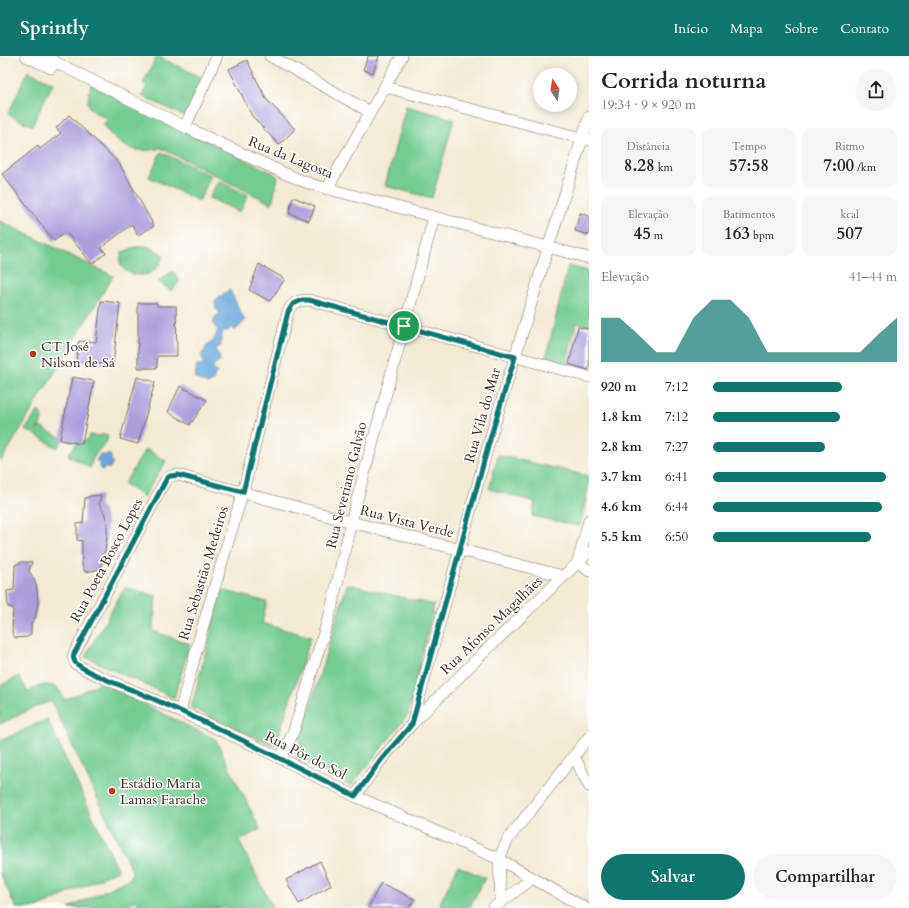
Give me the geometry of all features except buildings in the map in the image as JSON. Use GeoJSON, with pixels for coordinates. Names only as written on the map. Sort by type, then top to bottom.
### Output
{"type":"FeatureCollection","features":[{"type":"Feature","properties":{"kind":"street"},"geometry":{"type":"LineString","coordinates":[[26,56],[89,86]]}},
{"type":"Feature","properties":{"kind":"street","name":"Rua da Lagosta"},"geometry":{"type":"LineString","coordinates":[[43,56],[185,127],[286,174],[327,189],[589,258]]}},
{"type":"Feature","properties":{"kind":"street"},"geometry":{"type":"LineString","coordinates":[[185,127],[218,56]]}},
{"type":"Feature","properties":{"kind":"street"},"geometry":{"type":"LineString","coordinates":[[270,56],[370,112]]}},
{"type":"Feature","properties":{"kind":"street"},"geometry":{"type":"LineString","coordinates":[[327,189],[402,56]]}},
{"type":"Feature","properties":{"kind":"street"},"geometry":{"type":"LineString","coordinates":[[385,87],[586,139]]}},
{"type":"Feature","properties":{"kind":"street","name":"Rua Vila do Mar"},"geometry":{"type":"LineString","coordinates":[[412,724],[490,439],[548,248],[586,139],[589,117]]}},
{"type":"Feature","properties":{"kind":"street","name":"Rua Severiano Galvão"},"geometry":{"type":"LineString","coordinates":[[280,758],[294,730],[331,610],[351,522],[434,217]]}},
{"type":"Feature","properties":{"kind":"street","name":"Rua Sebastião Medeiros"},"geometry":{"type":"LineString","coordinates":[[180,712],[204,621],[243,492],[288,312],[293,304],[302,300],[309,300],[404,326]]}},
{"type":"Feature","properties":{"kind":"street"},"geometry":{"type":"LineString","coordinates":[[404,326],[589,377]]}},
{"type":"Feature","properties":{"kind":"street","name":"Rua Vista Verde"},"geometry":{"type":"LineString","coordinates":[[174,475],[563,576]]}},
{"type":"Feature","properties":{"kind":"street","name":"Rua Poeta Bosco Lopes"},"geometry":{"type":"LineString","coordinates":[[76,664],[73,657],[74,654],[165,481],[170,476],[174,475]]}},
{"type":"Feature","properties":{"kind":"street"},"geometry":{"type":"LineString","coordinates":[[589,520],[578,562],[589,571]]}},
{"type":"Feature","properties":{"kind":"street","name":"Rua Afonso Magalhães"},"geometry":{"type":"LineString","coordinates":[[355,796],[381,760],[412,724],[589,552]]}},
{"type":"Feature","properties":{"kind":"street","name":"Rua Pôr do Sol"},"geometry":{"type":"LineString","coordinates":[[76,664],[90,672],[280,758],[355,796],[499,859],[585,908]]}},
{"type":"Feature","properties":{"kind":"street"},"geometry":{"type":"LineString","coordinates":[[497,905],[499,859],[508,839],[589,737]]}},
{"type":"Feature","properties":{"kind":"street"},"geometry":{"type":"LineString","coordinates":[[574,756],[589,786]]}},
{"type":"Feature","properties":{"kind":"street"},"geometry":{"type":"LineString","coordinates":[[497,905],[533,878]]}},
{"type":"Feature","properties":{"kind":"green space"},"geometry":{"type":"Polygon","coordinates":[[[157,56],[203,78],[184,116],[142,96],[147,86],[143,83],[157,56]]]}},
{"type":"Feature","properties":{"kind":"green space"},"geometry":{"type":"Polygon","coordinates":[[[28,71],[53,83],[32,126],[8,114],[28,71]]]}},
{"type":"Feature","properties":{"kind":"green space"},"geometry":{"type":"Polygon","coordinates":[[[91,85],[273,173],[278,177],[272,204],[161,148],[151,150],[135,150],[121,144],[103,125],[108,119],[96,113],[89,107],[88,99],[91,85]]]}},
{"type":"Feature","properties":{"kind":"green space"},"geometry":{"type":"Polygon","coordinates":[[[406,106],[454,119],[432,198],[385,186],[406,106]]]}},
{"type":"Feature","properties":{"kind":"green space"},"geometry":{"type":"Polygon","coordinates":[[[161,152],[211,176],[199,201],[149,177],[161,152]]]}},
{"type":"Feature","properties":{"kind":"green space"},"geometry":{"type":"Polygon","coordinates":[[[218,181],[248,195],[240,212],[209,198],[218,181]]]}},
{"type":"Feature","properties":{"kind":"green space","name":"CT José Nilson de Sá"},"geometry":{"type":"Polygon","coordinates":[[[0,221],[113,276],[0,463],[0,221]]]}},
{"type":"Feature","properties":{"kind":"green space"},"geometry":{"type":"Polygon","coordinates":[[[147,246],[164,256],[157,268],[150,273],[141,275],[127,272],[121,265],[120,261],[122,252],[135,247],[147,246]]]}},
{"type":"Feature","properties":{"kind":"green space"},"geometry":{"type":"Polygon","coordinates":[[[568,266],[589,271],[589,326],[576,323],[566,367],[545,362],[568,266]]]}},
{"type":"Feature","properties":{"kind":"green space"},"geometry":{"type":"Polygon","coordinates":[[[173,271],[180,281],[171,291],[158,281],[173,271]]]}},
{"type":"Feature","properties":{"kind":"green space"},"geometry":{"type":"Polygon","coordinates":[[[38,411],[43,415],[40,426],[32,433],[25,430],[38,411]]]}},
{"type":"Feature","properties":{"kind":"green space"},"geometry":{"type":"Polygon","coordinates":[[[40,427],[63,439],[57,448],[34,434],[40,427]]]}},
{"type":"Feature","properties":{"kind":"green space"},"geometry":{"type":"Polygon","coordinates":[[[105,434],[108,435],[107,441],[97,452],[90,468],[68,455],[76,444],[87,440],[90,435],[98,436],[105,434]]]}},
{"type":"Feature","properties":{"kind":"green space"},"geometry":{"type":"Polygon","coordinates":[[[146,449],[166,461],[144,497],[124,484],[146,449]]]}},
{"type":"Feature","properties":{"kind":"green space"},"geometry":{"type":"Polygon","coordinates":[[[498,455],[589,476],[589,485],[580,526],[532,516],[535,502],[489,489],[498,455]]]}},
{"type":"Feature","properties":{"kind":"green space"},"geometry":{"type":"Polygon","coordinates":[[[347,584],[434,605],[408,715],[351,786],[295,757],[347,584]]]}},
{"type":"Feature","properties":{"kind":"green space"},"geometry":{"type":"Polygon","coordinates":[[[125,587],[156,596],[153,631],[190,644],[174,698],[85,657],[125,587]]]}},
{"type":"Feature","properties":{"kind":"green space"},"geometry":{"type":"Polygon","coordinates":[[[222,590],[267,602],[262,623],[311,637],[275,746],[191,708],[222,590]]]}},
{"type":"Feature","properties":{"kind":"green space"},"geometry":{"type":"Polygon","coordinates":[[[19,676],[28,692],[42,685],[48,685],[57,687],[65,700],[100,683],[215,739],[260,829],[239,841],[273,908],[140,908],[136,900],[129,903],[131,908],[69,908],[131,878],[132,871],[51,701],[0,724],[0,686],[19,676]]]}},
{"type":"Feature","properties":{"kind":"green space"},"geometry":{"type":"Polygon","coordinates":[[[47,719],[118,870],[37,908],[16,908],[0,873],[0,741],[47,719]]]}},
{"type":"Feature","properties":{"kind":"green space"},"geometry":{"type":"Polygon","coordinates":[[[458,866],[485,878],[469,908],[445,908],[439,905],[458,866]]]}},
{"type":"Feature","properties":{"kind":"water"},"geometry":{"type":"Polygon","coordinates":[[[230,290],[245,321],[235,331],[232,327],[228,331],[223,331],[220,344],[221,346],[216,350],[220,360],[218,363],[214,364],[213,369],[217,372],[214,376],[214,380],[208,384],[196,379],[197,365],[201,365],[204,362],[201,355],[207,345],[213,342],[218,330],[214,325],[214,321],[215,317],[221,313],[216,309],[215,302],[223,294],[230,290]]]}},
{"type":"Feature","properties":{"kind":"water"},"geometry":{"type":"Polygon","coordinates":[[[108,453],[113,462],[109,469],[106,467],[103,470],[100,469],[100,463],[96,461],[100,454],[104,456],[108,453]]]}},
{"type":"Feature","properties":{"kind":"place","name":"CT José Nilson de Sá"},"geometry":{"type":"Point","coordinates":[33,354]}},
{"type":"Feature","properties":{"kind":"place","name":"Estádio Maria Lamas Farache"},"geometry":{"type":"Point","coordinates":[112,791]}},
{"type":"Feature","properties":{"kind":"route"},"geometry":{"type":"LineString","coordinates":[[302,300],[309,300],[404,326],[515,357],[490,439],[412,724],[381,760],[355,796],[264,750],[90,672],[76,664],[73,657],[167,478],[178,475],[243,492],[288,312],[293,304],[302,300]]}}]}
